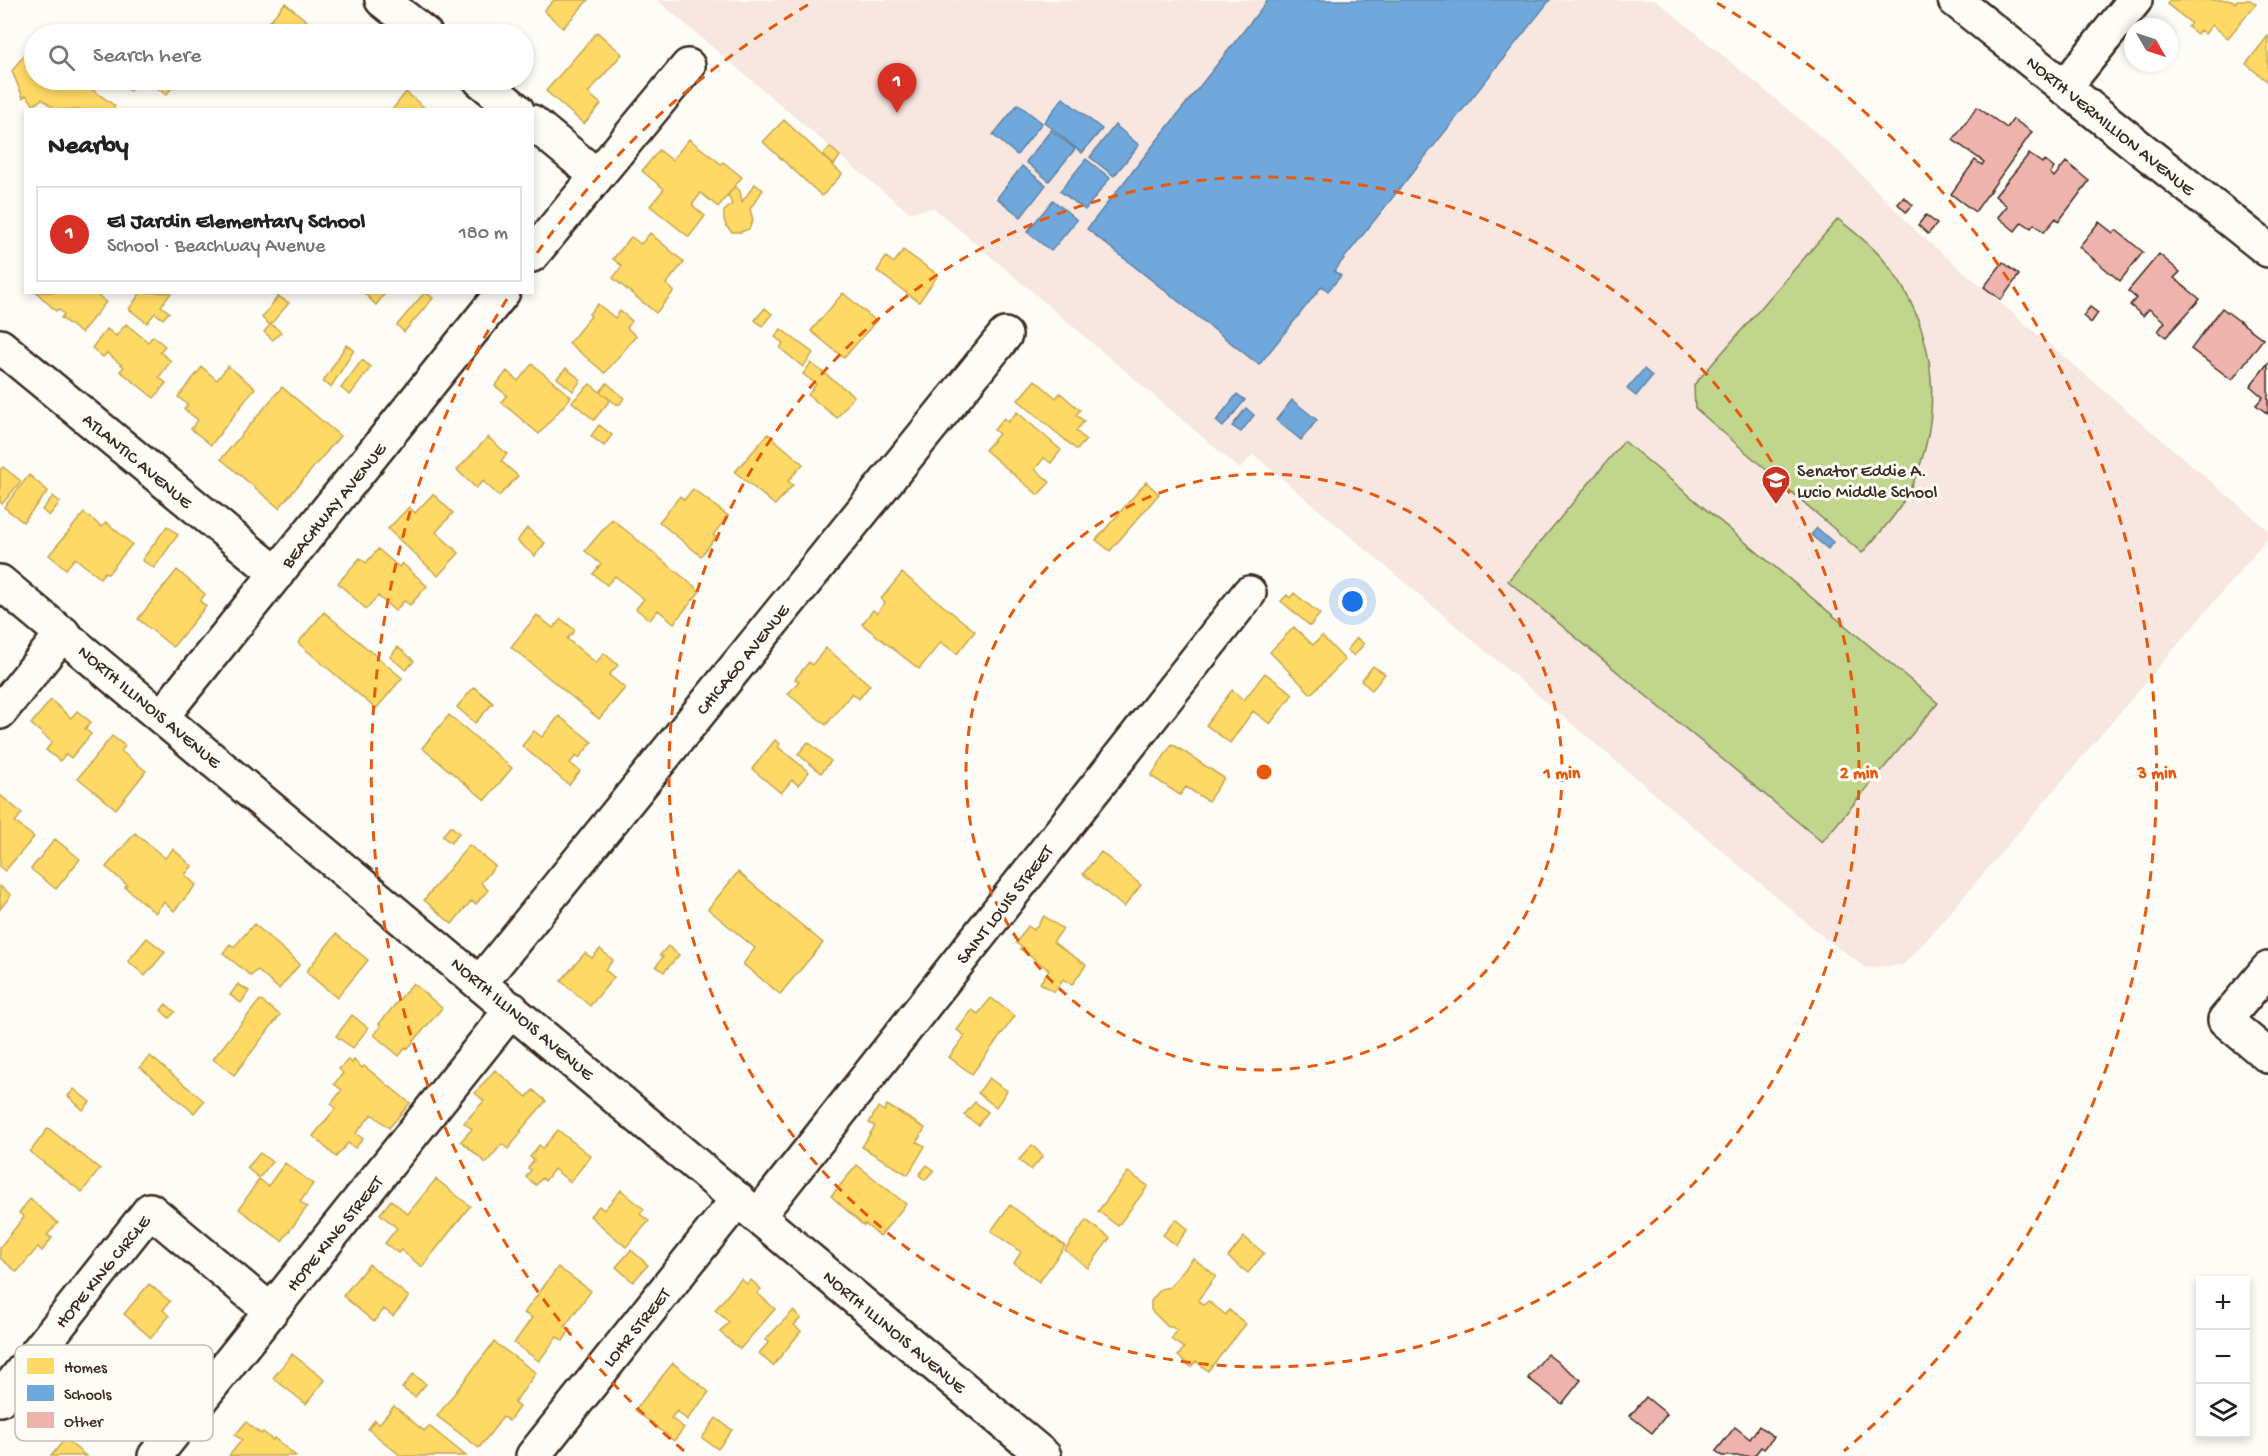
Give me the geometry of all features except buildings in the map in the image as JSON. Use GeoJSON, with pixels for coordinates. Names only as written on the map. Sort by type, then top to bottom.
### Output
{"type":"FeatureCollection","features":[{"type":"Feature","properties":{"kind":"street"},"geometry":{"type":"LineString","coordinates":[[382,0],[412,24]]}},
{"type":"Feature","properties":{"kind":"street","name":"NORTH VERMILLION AVENUE"},"geometry":{"type":"LineString","coordinates":[[1955,0],[2268,250]]}},
{"type":"Feature","properties":{"kind":"street"},"geometry":{"type":"LineString","coordinates":[[2064,88],[2135,0]]}},
{"type":"Feature","properties":{"kind":"street"},"geometry":{"type":"LineString","coordinates":[[534,253],[688,66]]}},
{"type":"Feature","properties":{"kind":"street"},"geometry":{"type":"LineString","coordinates":[[492,90],[515,108]]}},
{"type":"Feature","properties":{"kind":"street"},"geometry":{"type":"LineString","coordinates":[[534,124],[597,176]]}},
{"type":"Feature","properties":{"kind":"street","name":"BEACHWAY AVENUE"},"geometry":{"type":"LineString","coordinates":[[162,716],[501,294]]}},
{"type":"Feature","properties":{"kind":"street","name":"CHICAGO AVENUE"},"geometry":{"type":"LineString","coordinates":[[480,982],[1005,335]]}},
{"type":"Feature","properties":{"kind":"street","name":"ATLANTIC AVENUE"},"geometry":{"type":"LineString","coordinates":[[0,346],[277,574]]}},
{"type":"Feature","properties":{"kind":"street","name":"NORTH ILLINOIS AVENUE"},"geometry":{"type":"LineString","coordinates":[[0,582],[1044,1456]]}},
{"type":"Feature","properties":{"kind":"street","name":"SAINT LOUIS STREET"},"geometry":{"type":"LineString","coordinates":[[748,1207],[1249,593]]}},
{"type":"Feature","properties":{"kind":"street"},"geometry":{"type":"LineString","coordinates":[[0,712],[63,633]]}},
{"type":"Feature","properties":{"kind":"street"},"geometry":{"type":"LineString","coordinates":[[2268,969],[2225,1020],[2268,1056]]}},
{"type":"Feature","properties":{"kind":"street","name":"HOPE KING STREET"},"geometry":{"type":"LineString","coordinates":[[213,1384],[512,1009]]}},
{"type":"Feature","properties":{"kind":"street","name":"LOHR STREET"},"geometry":{"type":"LineString","coordinates":[[533,1456],[748,1207]]}},
{"type":"Feature","properties":{"kind":"street","name":"HOPE KING CIRCLE"},"geometry":{"type":"LineString","coordinates":[[43,1345],[150,1210],[272,1311]]}},
{"type":"Feature","properties":{"kind":"street","name":"HOPE KING CIRCLE"},"geometry":{"type":"LineString","coordinates":[[0,1399],[15,1380]]}},
{"type":"Feature","properties":{"kind":"street","name":"HOPE KING STREET"},"geometry":{"type":"LineString","coordinates":[[155,1456],[167,1441]]}},
{"type":"Feature","properties":{"kind":"shaded area","name":"Senator Eddie A. Lucio Middle School"},"geometry":{"type":"Polygon","coordinates":[[[657,0],[1656,0],[1838,151],[1917,232],[2268,530],[2268,538],[1932,934],[1903,965],[1865,968],[1825,938],[1253,454],[1240,469],[934,208],[909,212],[657,0]]]}},
{"type":"Feature","properties":{"kind":"green space"},"geometry":{"type":"Polygon","coordinates":[[[1838,219],[1882,258],[1902,285],[1916,315],[1926,347],[1931,380],[1931,413],[1926,446],[1915,477],[1896,513],[1862,553],[1695,408],[1694,385],[1838,219]]]}},
{"type":"Feature","properties":{"kind":"green space"},"geometry":{"type":"Polygon","coordinates":[[[1624,441],[1938,703],[1822,842],[1508,581],[1624,441]]]}},
{"type":"Feature","properties":{"kind":"place","name":"El Jardin Elementary School"},"geometry":{"type":"Point","coordinates":[897,113]}},
{"type":"Feature","properties":{"kind":"place","name":"Senator Eddie A. Lucio Middle School"},"geometry":{"type":"Point","coordinates":[1776,506]}}]}
